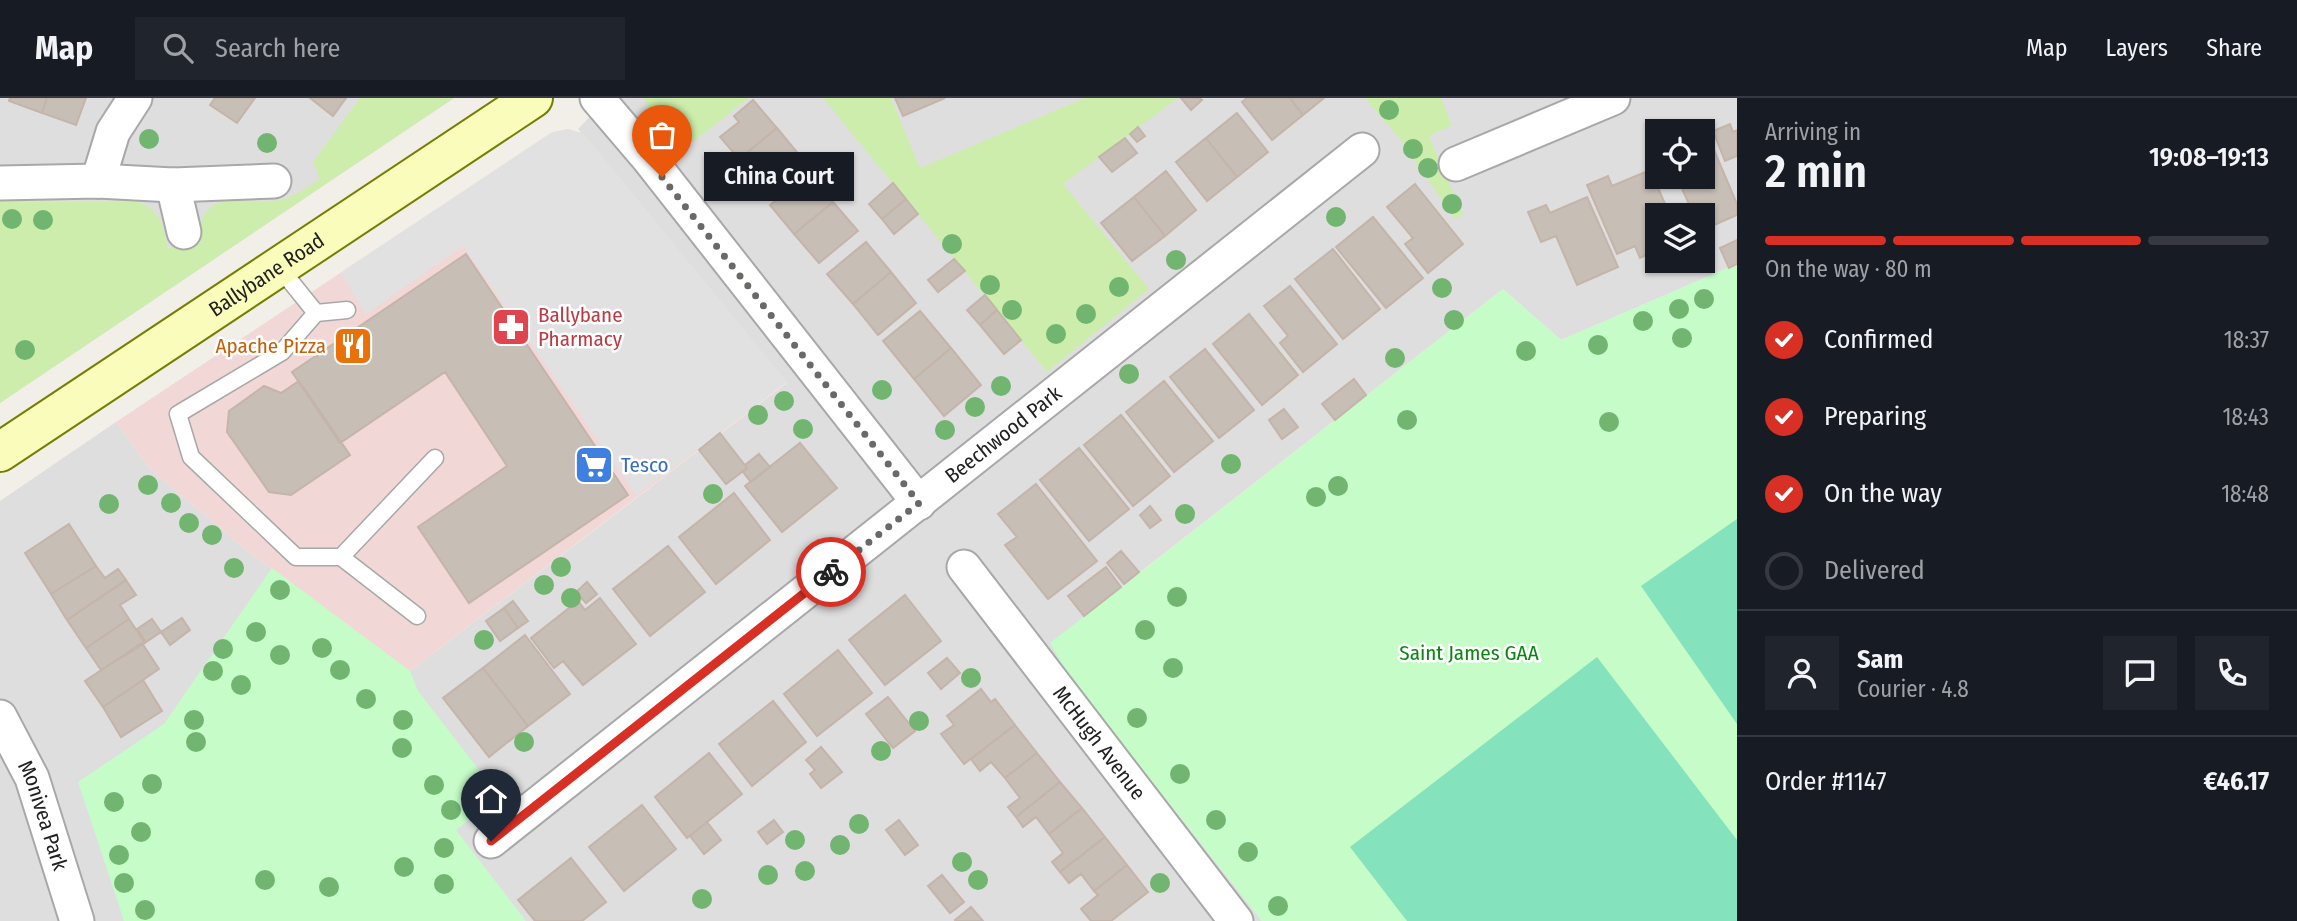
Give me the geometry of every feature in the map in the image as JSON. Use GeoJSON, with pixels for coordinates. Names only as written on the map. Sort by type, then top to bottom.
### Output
{"type":"FeatureCollection","features":[{"type":"Feature","properties":{"kind":"main road","name":"Ballybane Road"},"geometry":{"type":"LineString","coordinates":[[0,452],[533,98]]}},
{"type":"Feature","properties":{"kind":"street"},"geometry":{"type":"LineString","coordinates":[[98,181],[113,132],[135,98]]}},
{"type":"Feature","properties":{"kind":"street"},"geometry":{"type":"LineString","coordinates":[[597,98],[649,159],[919,503]]}},
{"type":"Feature","properties":{"kind":"street"},"geometry":{"type":"LineString","coordinates":[[1456,164],[1613,98]]}},
{"type":"Feature","properties":{"kind":"street","name":"Beechwood Park"},"geometry":{"type":"LineString","coordinates":[[491,841],[1362,150]]}},
{"type":"Feature","properties":{"kind":"street"},"geometry":{"type":"LineString","coordinates":[[0,183],[98,181],[173,185],[274,181]]}},
{"type":"Feature","properties":{"kind":"street"},"geometry":{"type":"LineString","coordinates":[[173,185],[184,232]]}},
{"type":"Feature","properties":{"kind":"street","name":"McHugh Avenue"},"geometry":{"type":"LineString","coordinates":[[964,567],[1236,921]]}},
{"type":"Feature","properties":{"kind":"street","name":"Monivea Park"},"geometry":{"type":"LineString","coordinates":[[0,717],[32,778],[77,921]]}},
{"type":"Feature","properties":{"kind":"lane"},"geometry":{"type":"LineString","coordinates":[[278,266],[316,313]]}},
{"type":"Feature","properties":{"kind":"lane"},"geometry":{"type":"LineString","coordinates":[[347,310],[316,313],[282,352],[178,414],[191,457],[296,557],[341,557],[417,615]]}},
{"type":"Feature","properties":{"kind":"lane"},"geometry":{"type":"LineString","coordinates":[[341,557],[436,458]]}},
{"type":"Feature","properties":{"kind":"shaded area"},"geometry":{"type":"Polygon","coordinates":[[[0,98],[454,98],[0,403],[0,98]]]}},
{"type":"Feature","properties":{"kind":"shaded area"},"geometry":{"type":"Polygon","coordinates":[[[608,98],[1737,98],[1737,264],[1561,340],[1503,289],[1121,587],[1069,676],[1262,921],[0,921],[0,501],[116,422],[149,468],[189,502],[251,554],[410,671],[787,383],[578,129],[608,98]]]}},
{"type":"Feature","properties":{"kind":"shaded area"},"geometry":{"type":"Polygon","coordinates":[[[568,129],[584,134],[787,382],[410,671],[251,554],[189,502],[149,468],[116,422],[551,133],[568,129]]]}},
{"type":"Feature","properties":{"kind":"shaded area"},"geometry":{"type":"Polygon","coordinates":[[[568,129],[584,134],[787,382],[636,495],[463,246],[366,314],[340,273],[551,133],[568,129]]]}},
{"type":"Feature","properties":{"kind":"green space"},"geometry":{"type":"Polygon","coordinates":[[[360,98],[454,98],[0,403],[0,202],[139,202],[157,215],[163,226],[168,248],[200,243],[201,225],[206,212],[213,205],[285,199],[320,179],[313,162],[360,98]]]}},
{"type":"Feature","properties":{"kind":"green space"},"geometry":{"type":"Polygon","coordinates":[[[644,98],[749,98],[681,151],[653,119],[644,98]]]}},
{"type":"Feature","properties":{"kind":"green space"},"geometry":{"type":"Polygon","coordinates":[[[823,98],[891,98],[920,168],[1085,98],[1178,98],[1063,184],[1149,289],[1047,372],[823,98]]]}},
{"type":"Feature","properties":{"kind":"green space"},"geometry":{"type":"Polygon","coordinates":[[[1365,98],[1441,98],[1452,125],[1429,136],[1463,215],[1455,219],[1402,142],[1365,98]]]}},
{"type":"Feature","properties":{"kind":"green space","name":"Saint James GAA"},"geometry":{"type":"Polygon","coordinates":[[[1737,264],[1737,921],[1262,921],[1069,676],[1050,643],[1503,289],[1561,340],[1737,264]]]}},
{"type":"Feature","properties":{"kind":"green space"},"geometry":{"type":"Polygon","coordinates":[[[1737,519],[1737,724],[1641,586],[1737,519]]]}},
{"type":"Feature","properties":{"kind":"green space"},"geometry":{"type":"Polygon","coordinates":[[[272,568],[410,671],[418,691],[499,796],[456,830],[526,921],[124,921],[78,782],[164,724],[272,568]]]}},
{"type":"Feature","properties":{"kind":"green space"},"geometry":{"type":"Polygon","coordinates":[[[1597,657],[1737,840],[1737,921],[1407,921],[1350,847],[1597,657]]]}},
{"type":"Feature","properties":{"kind":"building"},"geometry":{"type":"Polygon","coordinates":[[[10,98],[47,98],[42,113],[9,101],[10,98]]]}},
{"type":"Feature","properties":{"kind":"building"},"geometry":{"type":"Polygon","coordinates":[[[47,98],[86,98],[76,125],[42,113],[47,98]]]}},
{"type":"Feature","properties":{"kind":"building"},"geometry":{"type":"Polygon","coordinates":[[[215,98],[255,98],[237,123],[210,105],[215,98]]]}},
{"type":"Feature","properties":{"kind":"building"},"geometry":{"type":"Polygon","coordinates":[[[310,98],[346,98],[333,116],[310,98]]]}},
{"type":"Feature","properties":{"kind":"building"},"geometry":{"type":"Polygon","coordinates":[[[895,98],[945,98],[903,116],[895,98]]]}},
{"type":"Feature","properties":{"kind":"building"},"geometry":{"type":"Polygon","coordinates":[[[1181,98],[1200,98],[1202,100],[1191,110],[1181,98]]]}},
{"type":"Feature","properties":{"kind":"building"},"geometry":{"type":"Polygon","coordinates":[[[1247,98],[1290,98],[1303,115],[1272,140],[1242,102],[1247,98]]]}},
{"type":"Feature","properties":{"kind":"building"},"geometry":{"type":"Polygon","coordinates":[[[1290,98],[1324,98],[1303,115],[1290,98]]]}},
{"type":"Feature","properties":{"kind":"building"},"geometry":{"type":"Polygon","coordinates":[[[753,100],[777,128],[739,159],[720,137],[739,122],[734,116],[753,100]]]}},
{"type":"Feature","properties":{"kind":"building"},"geometry":{"type":"Polygon","coordinates":[[[1237,113],[1268,152],[1237,177],[1206,138],[1237,113]]]}},
{"type":"Feature","properties":{"kind":"building"},"geometry":{"type":"Polygon","coordinates":[[[1730,124],[1733,132],[1737,130],[1737,156],[1725,161],[1715,130],[1730,124]]]}},
{"type":"Feature","properties":{"kind":"building"},"geometry":{"type":"Polygon","coordinates":[[[1138,127],[1145,136],[1137,142],[1130,134],[1138,127]]]}},
{"type":"Feature","properties":{"kind":"building"},"geometry":{"type":"Polygon","coordinates":[[[777,128],[800,156],[764,188],[739,159],[777,128]]]}},
{"type":"Feature","properties":{"kind":"building"},"geometry":{"type":"Polygon","coordinates":[[[1125,138],[1137,153],[1112,172],[1099,157],[1125,138]]]}},
{"type":"Feature","properties":{"kind":"building"},"geometry":{"type":"Polygon","coordinates":[[[1206,138],[1237,177],[1207,201],[1176,162],[1206,138]]]}},
{"type":"Feature","properties":{"kind":"building"},"geometry":{"type":"Polygon","coordinates":[[[1715,152],[1737,204],[1737,215],[1715,225],[1715,203],[1689,203],[1682,189],[1715,189],[1715,152]]]}},
{"type":"Feature","properties":{"kind":"building"},"geometry":{"type":"Polygon","coordinates":[[[1166,171],[1196,210],[1165,236],[1134,197],[1166,171]]]}},
{"type":"Feature","properties":{"kind":"building"},"geometry":{"type":"Polygon","coordinates":[[[809,172],[833,202],[794,234],[770,205],[809,172]]]}},
{"type":"Feature","properties":{"kind":"building"},"geometry":{"type":"Polygon","coordinates":[[[1645,172],[1645,189],[1658,189],[1665,203],[1645,203],[1645,256],[1640,258],[1635,246],[1617,254],[1587,185],[1608,176],[1612,186],[1645,172]]]}},
{"type":"Feature","properties":{"kind":"building"},"geometry":{"type":"Polygon","coordinates":[[[893,183],[906,199],[882,219],[869,204],[893,183]]]}},
{"type":"Feature","properties":{"kind":"building"},"geometry":{"type":"Polygon","coordinates":[[[1415,184],[1463,244],[1428,273],[1405,244],[1413,238],[1387,207],[1415,184]]]}},
{"type":"Feature","properties":{"kind":"building"},"geometry":{"type":"Polygon","coordinates":[[[1134,197],[1165,236],[1132,261],[1101,223],[1134,197]]]}},
{"type":"Feature","properties":{"kind":"building"},"geometry":{"type":"Polygon","coordinates":[[[1587,197],[1618,267],[1577,285],[1556,236],[1541,242],[1528,212],[1546,205],[1550,213],[1587,197]]]}},
{"type":"Feature","properties":{"kind":"building"},"geometry":{"type":"Polygon","coordinates":[[[906,199],[918,214],[894,234],[882,219],[906,199]]]}},
{"type":"Feature","properties":{"kind":"building"},"geometry":{"type":"Polygon","coordinates":[[[833,202],[858,231],[819,263],[794,234],[833,202]]]}},
{"type":"Feature","properties":{"kind":"building"},"geometry":{"type":"Polygon","coordinates":[[[1373,217],[1423,278],[1386,308],[1336,247],[1373,217]]]}},
{"type":"Feature","properties":{"kind":"building"},"geometry":{"type":"Polygon","coordinates":[[[1737,240],[1737,264],[1729,268],[1720,248],[1737,240]]]}},
{"type":"Feature","properties":{"kind":"building"},"geometry":{"type":"Polygon","coordinates":[[[866,242],[891,272],[853,304],[827,274],[866,242]]]}},
{"type":"Feature","properties":{"kind":"building"},"geometry":{"type":"Polygon","coordinates":[[[1333,249],[1380,309],[1343,339],[1295,279],[1333,249]]]}},
{"type":"Feature","properties":{"kind":"building"},"geometry":{"type":"Polygon","coordinates":[[[466,254],[628,495],[469,603],[418,527],[507,466],[445,372],[340,443],[292,372],[466,254]]]}},
{"type":"Feature","properties":{"kind":"building"},"geometry":{"type":"Polygon","coordinates":[[[954,259],[965,271],[938,292],[928,280],[954,259]]]}},
{"type":"Feature","properties":{"kind":"building"},"geometry":{"type":"Polygon","coordinates":[[[891,272],[916,303],[878,335],[853,304],[891,272]]]}},
{"type":"Feature","properties":{"kind":"building"},"geometry":{"type":"Polygon","coordinates":[[[1290,286],[1337,344],[1303,372],[1280,343],[1288,336],[1264,306],[1290,286]]]}},
{"type":"Feature","properties":{"kind":"building"},"geometry":{"type":"Polygon","coordinates":[[[985,295],[997,310],[980,325],[967,310],[985,295]]]}},
{"type":"Feature","properties":{"kind":"building"},"geometry":{"type":"Polygon","coordinates":[[[997,310],[1021,340],[1004,354],[980,325],[997,310]]]}},
{"type":"Feature","properties":{"kind":"building"},"geometry":{"type":"Polygon","coordinates":[[[920,311],[951,348],[914,379],[883,341],[920,311]]]}},
{"type":"Feature","properties":{"kind":"building"},"geometry":{"type":"Polygon","coordinates":[[[1249,314],[1298,375],[1262,405],[1213,344],[1249,314]]]}},
{"type":"Feature","properties":{"kind":"building"},"geometry":{"type":"Polygon","coordinates":[[[951,348],[981,385],[944,416],[914,379],[951,348]]]}},
{"type":"Feature","properties":{"kind":"building"},"geometry":{"type":"Polygon","coordinates":[[[1205,349],[1254,410],[1219,438],[1170,377],[1205,349]]]}},
{"type":"Feature","properties":{"kind":"building"},"geometry":{"type":"Polygon","coordinates":[[[1354,379],[1366,395],[1335,420],[1322,404],[1354,379]]]}},
{"type":"Feature","properties":{"kind":"building"},"geometry":{"type":"Polygon","coordinates":[[[299,381],[350,455],[291,495],[269,492],[227,432],[229,411],[264,386],[281,393],[299,381]]]}},
{"type":"Feature","properties":{"kind":"building"},"geometry":{"type":"Polygon","coordinates":[[[1164,381],[1213,441],[1174,472],[1126,412],[1164,381]]]}},
{"type":"Feature","properties":{"kind":"building"},"geometry":{"type":"Polygon","coordinates":[[[1284,409],[1298,427],[1282,439],[1269,420],[1284,409]]]}},
{"type":"Feature","properties":{"kind":"building"},"geometry":{"type":"Polygon","coordinates":[[[1121,415],[1170,476],[1133,506],[1084,445],[1121,415]]]}},
{"type":"Feature","properties":{"kind":"building"},"geometry":{"type":"Polygon","coordinates":[[[720,433],[747,468],[726,484],[699,450],[720,433]]]}},
{"type":"Feature","properties":{"kind":"building"},"geometry":{"type":"Polygon","coordinates":[[[800,443],[837,488],[782,532],[745,486],[800,443]]]}},
{"type":"Feature","properties":{"kind":"building"},"geometry":{"type":"Polygon","coordinates":[[[1079,448],[1129,509],[1089,541],[1040,480],[1079,448]]]}},
{"type":"Feature","properties":{"kind":"building"},"geometry":{"type":"Polygon","coordinates":[[[759,454],[770,467],[751,482],[743,472],[747,468],[745,465],[759,454]]]}},
{"type":"Feature","properties":{"kind":"building"},"geometry":{"type":"Polygon","coordinates":[[[1036,484],[1097,561],[1048,599],[1005,545],[1017,537],[998,514],[1036,484]]]}},
{"type":"Feature","properties":{"kind":"building"},"geometry":{"type":"Polygon","coordinates":[[[734,493],[770,540],[716,584],[679,537],[734,493]]]}},
{"type":"Feature","properties":{"kind":"building"},"geometry":{"type":"Polygon","coordinates":[[[1150,506],[1161,520],[1150,528],[1140,515],[1150,506]]]}},
{"type":"Feature","properties":{"kind":"building"},"geometry":{"type":"Polygon","coordinates":[[[69,524],[96,566],[51,594],[25,553],[69,524]]]}},
{"type":"Feature","properties":{"kind":"building"},"geometry":{"type":"Polygon","coordinates":[[[668,546],[705,592],[650,636],[613,589],[668,546]]]}},
{"type":"Feature","properties":{"kind":"building"},"geometry":{"type":"Polygon","coordinates":[[[1121,551],[1139,572],[1124,584],[1107,563],[1121,551]]]}},
{"type":"Feature","properties":{"kind":"building"},"geometry":{"type":"Polygon","coordinates":[[[96,566],[105,578],[118,569],[126,580],[67,620],[51,594],[96,566]]]}},
{"type":"Feature","properties":{"kind":"building"},"geometry":{"type":"Polygon","coordinates":[[[1106,567],[1121,587],[1084,616],[1068,596],[1106,567]]]}},
{"type":"Feature","properties":{"kind":"building"},"geometry":{"type":"Polygon","coordinates":[[[126,580],[136,595],[120,605],[129,619],[86,648],[67,620],[126,580]]]}},
{"type":"Feature","properties":{"kind":"building"},"geometry":{"type":"Polygon","coordinates":[[[587,582],[597,594],[586,603],[576,592],[587,582]]]}},
{"type":"Feature","properties":{"kind":"building"},"geometry":{"type":"Polygon","coordinates":[[[905,595],[941,641],[885,685],[849,640],[905,595]]]}},
{"type":"Feature","properties":{"kind":"building"},"geometry":{"type":"Polygon","coordinates":[[[600,598],[636,644],[583,685],[563,661],[554,668],[531,638],[578,601],[585,610],[600,598]]]}},
{"type":"Feature","properties":{"kind":"building"},"geometry":{"type":"Polygon","coordinates":[[[513,601],[528,621],[518,628],[504,608],[513,601]]]}},
{"type":"Feature","properties":{"kind":"building"},"geometry":{"type":"Polygon","coordinates":[[[504,608],[518,628],[500,641],[486,621],[504,608]]]}},
{"type":"Feature","properties":{"kind":"building"},"geometry":{"type":"Polygon","coordinates":[[[182,618],[190,630],[170,645],[161,632],[182,618]]]}},
{"type":"Feature","properties":{"kind":"building"},"geometry":{"type":"Polygon","coordinates":[[[129,619],[145,643],[101,670],[86,648],[129,619]]]}},
{"type":"Feature","properties":{"kind":"building"},"geometry":{"type":"Polygon","coordinates":[[[152,619],[161,632],[146,642],[137,629],[152,619]]]}},
{"type":"Feature","properties":{"kind":"building"},"geometry":{"type":"Polygon","coordinates":[[[525,635],[570,694],[528,726],[483,668],[525,635]]]}},
{"type":"Feature","properties":{"kind":"building"},"geometry":{"type":"Polygon","coordinates":[[[142,643],[159,669],[103,707],[85,681],[142,643]]]}},
{"type":"Feature","properties":{"kind":"building"},"geometry":{"type":"Polygon","coordinates":[[[838,650],[872,693],[817,736],[784,694],[838,650]]]}},
{"type":"Feature","properties":{"kind":"building"},"geometry":{"type":"Polygon","coordinates":[[[947,658],[960,673],[941,689],[928,673],[947,658]]]}},
{"type":"Feature","properties":{"kind":"building"},"geometry":{"type":"Polygon","coordinates":[[[483,668],[528,726],[489,757],[443,698],[483,668]]]}},
{"type":"Feature","properties":{"kind":"building"},"geometry":{"type":"Polygon","coordinates":[[[143,680],[162,711],[121,737],[103,707],[143,680]]]}},
{"type":"Feature","properties":{"kind":"building"},"geometry":{"type":"Polygon","coordinates":[[[981,689],[991,702],[995,699],[1015,725],[964,764],[941,734],[954,725],[947,716],[981,689]]]}},
{"type":"Feature","properties":{"kind":"building"},"geometry":{"type":"Polygon","coordinates":[[[888,697],[915,731],[893,748],[866,714],[888,697]]]}},
{"type":"Feature","properties":{"kind":"building"},"geometry":{"type":"Polygon","coordinates":[[[773,701],[806,742],[752,786],[719,744],[773,701]]]}},
{"type":"Feature","properties":{"kind":"building"},"geometry":{"type":"Polygon","coordinates":[[[1015,725],[1037,753],[1005,778],[991,762],[980,771],[971,759],[1015,725]]]}},
{"type":"Feature","properties":{"kind":"building"},"geometry":{"type":"Polygon","coordinates":[[[821,747],[842,772],[821,788],[810,774],[815,770],[806,760],[821,747]]]}},
{"type":"Feature","properties":{"kind":"building"},"geometry":{"type":"Polygon","coordinates":[[[709,753],[742,794],[687,838],[655,797],[709,753]]]}},
{"type":"Feature","properties":{"kind":"building"},"geometry":{"type":"Polygon","coordinates":[[[1037,753],[1060,782],[1016,817],[1008,807],[1020,798],[1005,778],[1037,753]]]}},
{"type":"Feature","properties":{"kind":"building"},"geometry":{"type":"Polygon","coordinates":[[[1060,782],[1082,808],[1049,834],[1036,817],[1023,827],[1016,817],[1060,782]]]}},
{"type":"Feature","properties":{"kind":"building"},"geometry":{"type":"Polygon","coordinates":[[[642,805],[676,849],[624,891],[589,847],[642,805]]]}},
{"type":"Feature","properties":{"kind":"building"},"geometry":{"type":"Polygon","coordinates":[[[1082,808],[1105,837],[1060,872],[1052,862],[1063,853],[1049,834],[1082,808]]]}},
{"type":"Feature","properties":{"kind":"building"},"geometry":{"type":"Polygon","coordinates":[[[774,820],[783,832],[767,844],[758,832],[774,820]]]}},
{"type":"Feature","properties":{"kind":"building"},"geometry":{"type":"Polygon","coordinates":[[[899,820],[918,845],[905,855],[886,830],[899,820]]]}},
{"type":"Feature","properties":{"kind":"building"},"geometry":{"type":"Polygon","coordinates":[[[707,822],[721,840],[704,854],[690,836],[707,822]]]}},
{"type":"Feature","properties":{"kind":"building"},"geometry":{"type":"Polygon","coordinates":[[[1105,837],[1127,865],[1094,891],[1081,874],[1069,883],[1060,872],[1105,837]]]}},
{"type":"Feature","properties":{"kind":"building"},"geometry":{"type":"Polygon","coordinates":[[[571,858],[606,902],[582,921],[535,921],[518,900],[571,858]]]}},
{"type":"Feature","properties":{"kind":"building"},"geometry":{"type":"Polygon","coordinates":[[[1127,865],[1148,892],[1111,921],[1091,921],[1081,909],[1098,895],[1094,891],[1127,865]]]}},
{"type":"Feature","properties":{"kind":"building"},"geometry":{"type":"Polygon","coordinates":[[[942,875],[964,902],[950,913],[928,886],[942,875]]]}},
{"type":"Feature","properties":{"kind":"building"},"geometry":{"type":"Polygon","coordinates":[[[971,907],[983,921],[955,920],[971,907]]]}},
{"type":"Feature","properties":{"kind":"way so far"},"geometry":{"type":"LineString","coordinates":[[662,177],[919,503],[831,572]]}},
{"type":"Feature","properties":{"kind":"place","name":"China Court"},"geometry":{"type":"Point","coordinates":[662,177]}},
{"type":"Feature","properties":{"kind":"place","name":"Ballybane Pharmacy"},"geometry":{"type":"Point","coordinates":[511,327]}},
{"type":"Feature","properties":{"kind":"place","name":"Apache Pizza"},"geometry":{"type":"Point","coordinates":[353,346]}},
{"type":"Feature","properties":{"kind":"place","name":"Tesco"},"geometry":{"type":"Point","coordinates":[594,465]}},
{"type":"Feature","properties":{"kind":"route"},"geometry":{"type":"LineString","coordinates":[[491,841],[831,572]]}}]}
